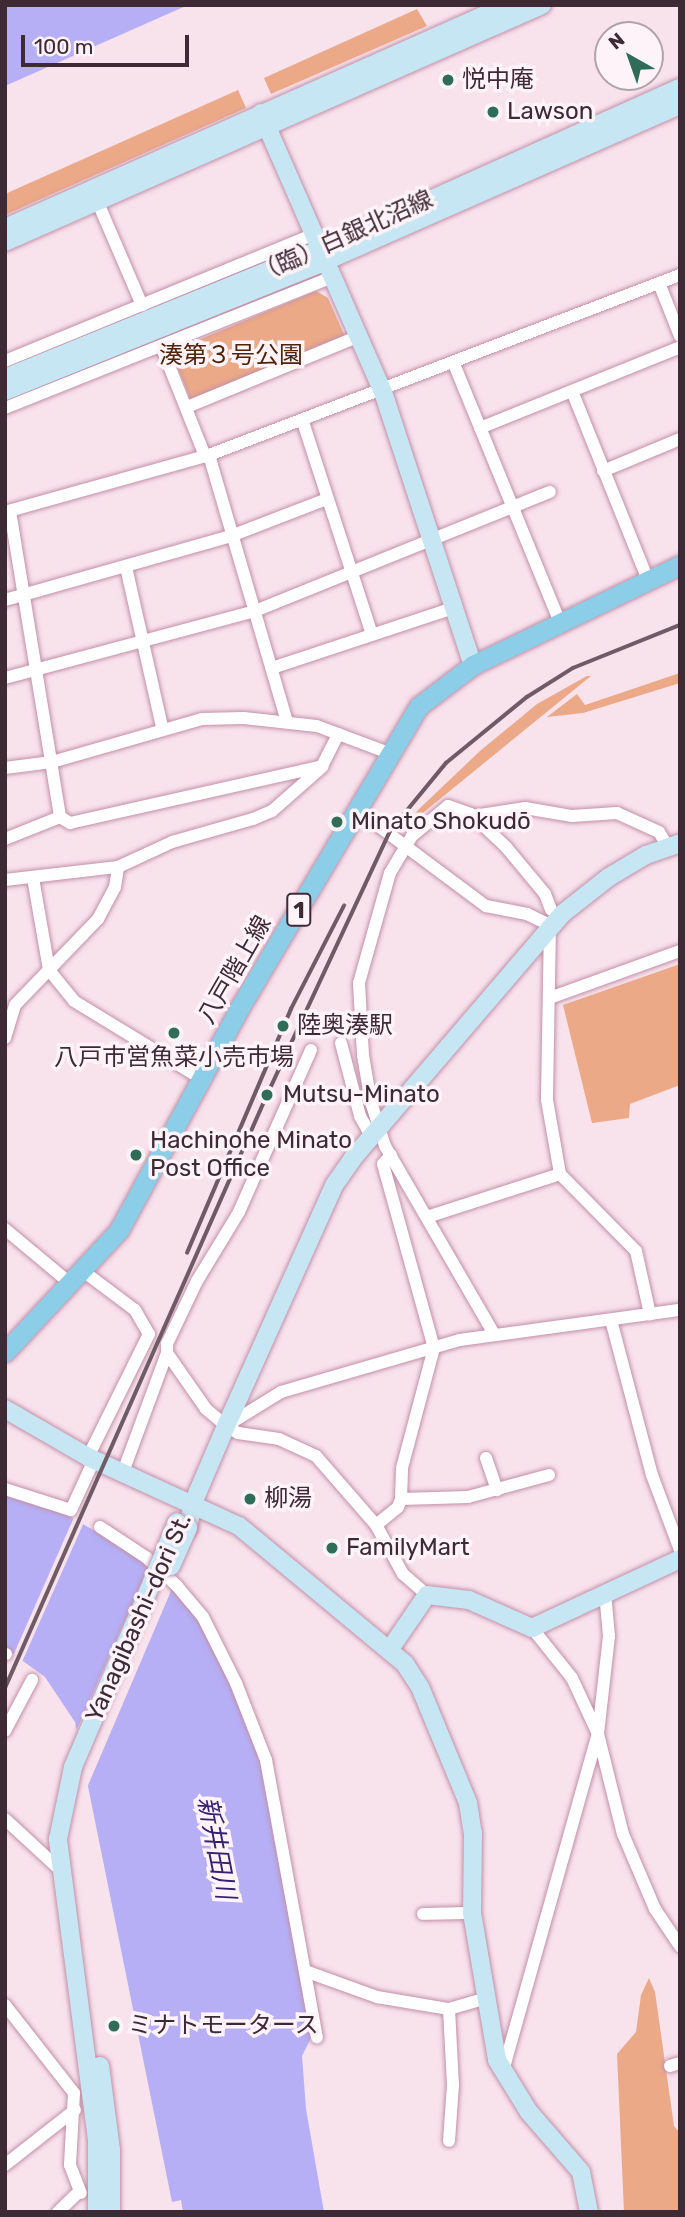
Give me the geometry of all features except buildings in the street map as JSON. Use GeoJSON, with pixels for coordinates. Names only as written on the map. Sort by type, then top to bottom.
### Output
{"type":"FeatureCollection","features":[{"type":"Feature","properties":{"kind":"main road","name":"八戸階上線"},"geometry":{"type":"LineString","coordinates":[[5,1352],[119,1230],[200,1078],[419,706],[473,665],[559,620],[680,565]]}},
{"type":"Feature","properties":{"kind":"street"},"geometry":{"type":"LineString","coordinates":[[265,121],[507,5]]}},
{"type":"Feature","properties":{"kind":"street"},"geometry":{"type":"LineString","coordinates":[[5,242],[95,196],[265,121],[542,5]]}},
{"type":"Feature","properties":{"kind":"street","name":"（臨）白銀北沼線"},"geometry":{"type":"LineString","coordinates":[[324,255],[680,88]]}},
{"type":"Feature","properties":{"kind":"street","name":"（臨）白銀北沼線"},"geometry":{"type":"LineString","coordinates":[[5,391],[680,105]]}},
{"type":"Feature","properties":{"kind":"street"},"geometry":{"type":"LineString","coordinates":[[265,121],[383,392],[473,665]]}},
{"type":"Feature","properties":{"kind":"street"},"geometry":{"type":"LineString","coordinates":[[5,228],[95,196]]}},
{"type":"Feature","properties":{"kind":"street"},"geometry":{"type":"LineString","coordinates":[[95,196],[142,306]]}},
{"type":"Feature","properties":{"kind":"street"},"geometry":{"type":"LineString","coordinates":[[5,361],[142,306],[324,255]]}},
{"type":"Feature","properties":{"kind":"street"},"geometry":{"type":"LineString","coordinates":[[5,408],[162,348],[324,255]]}},
{"type":"Feature","properties":{"kind":"street","name":"（臨）白銀北沼線"},"geometry":{"type":"LineString","coordinates":[[5,378],[285,271]]}},
{"type":"Feature","properties":{"kind":"street"},"geometry":{"type":"LineString","coordinates":[[60,817],[7,512],[207,456],[383,392],[680,275]]}},
{"type":"Feature","properties":{"kind":"street"},"geometry":{"type":"LineString","coordinates":[[659,283],[680,336]]}},
{"type":"Feature","properties":{"kind":"street"},"geometry":{"type":"LineString","coordinates":[[187,407],[359,336]]}},
{"type":"Feature","properties":{"kind":"street"},"geometry":{"type":"LineString","coordinates":[[480,428],[680,347]]}},
{"type":"Feature","properties":{"kind":"street"},"geometry":{"type":"LineString","coordinates":[[162,348],[207,456],[287,722]]}},
{"type":"Feature","properties":{"kind":"street"},"geometry":{"type":"LineString","coordinates":[[454,364],[559,620]]}},
{"type":"Feature","properties":{"kind":"street"},"geometry":{"type":"LineString","coordinates":[[572,391],[648,580]]}},
{"type":"Feature","properties":{"kind":"street"},"geometry":{"type":"LineString","coordinates":[[303,422],[372,634]]}},
{"type":"Feature","properties":{"kind":"street"},"geometry":{"type":"LineString","coordinates":[[603,471],[680,439]]}},
{"type":"Feature","properties":{"kind":"street"},"geometry":{"type":"LineString","coordinates":[[5,678],[36,673],[255,611],[550,492]]}},
{"type":"Feature","properties":{"kind":"street"},"geometry":{"type":"LineString","coordinates":[[5,600],[231,536],[327,499]]}},
{"type":"Feature","properties":{"kind":"street"},"geometry":{"type":"LineString","coordinates":[[125,566],[162,727]]}},
{"type":"Feature","properties":{"kind":"street"},"geometry":{"type":"LineString","coordinates":[[272,668],[453,608]]}},
{"type":"Feature","properties":{"kind":"street"},"geometry":{"type":"LineString","coordinates":[[5,768],[52,762],[162,727],[202,719],[287,722],[338,734],[389,753]]}},
{"type":"Feature","properties":{"kind":"street"},"geometry":{"type":"LineString","coordinates":[[5,880],[118,867],[172,842],[272,811],[322,766],[338,734]]}},
{"type":"Feature","properties":{"kind":"street"},"geometry":{"type":"LineString","coordinates":[[60,817],[70,823],[322,766]]}},
{"type":"Feature","properties":{"kind":"street"},"geometry":{"type":"LineString","coordinates":[[374,1132],[363,1055],[359,983],[390,873],[405,844],[431,816],[448,806],[456,805],[474,816],[541,888],[551,918],[552,997],[547,1100],[560,1174],[636,1251],[650,1314]]}},
{"type":"Feature","properties":{"kind":"street"},"geometry":{"type":"LineString","coordinates":[[474,816],[524,808],[572,816],[617,813],[659,832],[674,845]]}},
{"type":"Feature","properties":{"kind":"street"},"geometry":{"type":"LineString","coordinates":[[357,810],[486,906],[551,918]]}},
{"type":"Feature","properties":{"kind":"street"},"geometry":{"type":"LineString","coordinates":[[5,839],[60,817]]}},
{"type":"Feature","properties":{"kind":"street","name":"Yanagibashi-dori St."},"geometry":{"type":"LineString","coordinates":[[111,2212],[111,2150],[90,2090],[60,1870],[73,1767],[335,1184],[374,1132],[551,918],[609,877],[674,845]]}},
{"type":"Feature","properties":{"kind":"street"},"geometry":{"type":"LineString","coordinates":[[5,1038],[15,1005],[98,919],[115,887],[118,867]]}},
{"type":"Feature","properties":{"kind":"street"},"geometry":{"type":"LineString","coordinates":[[33,878],[49,970],[74,1002],[200,1078]]}},
{"type":"Feature","properties":{"kind":"street"},"geometry":{"type":"LineString","coordinates":[[552,997],[680,951]]}},
{"type":"Feature","properties":{"kind":"street"},"geometry":{"type":"LineString","coordinates":[[341,1043],[360,1116],[391,1155],[494,1334]]}},
{"type":"Feature","properties":{"kind":"street"},"geometry":{"type":"LineString","coordinates":[[123,1472],[197,1281],[239,1212],[311,1050]]}},
{"type":"Feature","properties":{"kind":"street"},"geometry":{"type":"LineString","coordinates":[[376,1525],[398,1507],[401,1499],[402,1468],[434,1348],[383,1164],[391,1155]]}},
{"type":"Feature","properties":{"kind":"street"},"geometry":{"type":"LineString","coordinates":[[427,1217],[560,1174]]}},
{"type":"Feature","properties":{"kind":"street"},"geometry":{"type":"LineString","coordinates":[[5,1229],[77,1278],[135,1310],[148,1328],[136,1367],[92,1458],[71,1510],[5,1489]]}},
{"type":"Feature","properties":{"kind":"street"},"geometry":{"type":"LineString","coordinates":[[226,1426],[281,1392],[434,1348],[494,1334],[680,1310]]}},
{"type":"Feature","properties":{"kind":"street"},"geometry":{"type":"LineString","coordinates":[[611,1320],[652,1475],[680,1550]]}},
{"type":"Feature","properties":{"kind":"street"},"geometry":{"type":"LineString","coordinates":[[167,1353],[206,1409],[226,1426],[238,1433],[279,1439],[316,1456],[376,1525],[403,1574],[427,1595],[469,1600],[532,1628],[572,1678],[598,1734],[623,1834],[654,1909],[680,1946]]}},
{"type":"Feature","properties":{"kind":"street"},"geometry":{"type":"LineString","coordinates":[[8,1416],[239,1526],[390,1649],[420,1687],[468,1803],[473,1833],[472,1913],[484,1999],[503,2071],[529,2112],[582,2172],[589,2212]]}},
{"type":"Feature","properties":{"kind":"street"},"geometry":{"type":"LineString","coordinates":[[486,1458],[497,1490]]}},
{"type":"Feature","properties":{"kind":"street"},"geometry":{"type":"LineString","coordinates":[[401,1499],[468,1497],[549,1475]]}},
{"type":"Feature","properties":{"kind":"street"},"geometry":{"type":"LineString","coordinates":[[100,1527],[147,1558],[177,1586],[203,1617],[236,1683],[266,1760],[317,2037]]}},
{"type":"Feature","properties":{"kind":"street"},"geometry":{"type":"LineString","coordinates":[[532,1628],[680,1559]]}},
{"type":"Feature","properties":{"kind":"street"},"geometry":{"type":"LineString","coordinates":[[503,2071],[598,1734],[609,1636],[605,1592]]}},
{"type":"Feature","properties":{"kind":"street"},"geometry":{"type":"LineString","coordinates":[[390,1649],[427,1595]]}},
{"type":"Feature","properties":{"kind":"street"},"geometry":{"type":"LineString","coordinates":[[5,1731],[32,1680]]}},
{"type":"Feature","properties":{"kind":"street"},"geometry":{"type":"LineString","coordinates":[[5,1819],[60,1870]]}},
{"type":"Feature","properties":{"kind":"street","name":"Yanagibashi-dori St."},"geometry":{"type":"LineString","coordinates":[[64,1840],[90,2090],[97,2212]]}},
{"type":"Feature","properties":{"kind":"street"},"geometry":{"type":"LineString","coordinates":[[423,1914],[472,1913]]}},
{"type":"Feature","properties":{"kind":"street"},"geometry":{"type":"LineString","coordinates":[[305,1971],[377,1997],[449,2009],[484,1999]]}},
{"type":"Feature","properties":{"kind":"street"},"geometry":{"type":"LineString","coordinates":[[5,2005],[90,2090],[75,2110],[5,2165]]}},
{"type":"Feature","properties":{"kind":"street"},"geometry":{"type":"LineString","coordinates":[[449,2009],[453,2085],[449,2141]]}},
{"type":"Feature","properties":{"kind":"street"},"geometry":{"type":"LineString","coordinates":[[58,2212],[81,2192],[70,2165],[75,2110]]}},
{"type":"Feature","properties":{"kind":"green space"},"geometry":{"type":"Polygon","coordinates":[[[417,9],[427,26],[271,94],[264,78],[417,9]]]}},
{"type":"Feature","properties":{"kind":"green space"},"geometry":{"type":"Polygon","coordinates":[[[238,90],[246,108],[5,215],[5,194],[238,90]]]}},
{"type":"Feature","properties":{"kind":"green space","name":"湊第３号公園"},"geometry":{"type":"Polygon","coordinates":[[[316,291],[328,298],[346,339],[192,403],[173,356],[179,348],[316,291]]]}},
{"type":"Feature","properties":{"kind":"green space"},"geometry":{"type":"Polygon","coordinates":[[[680,673],[680,683],[583,713],[547,717],[577,694],[585,705],[680,673]]]}},
{"type":"Feature","properties":{"kind":"green space"},"geometry":{"type":"Polygon","coordinates":[[[591,676],[408,825],[418,810],[480,751],[537,704],[591,676]]]}},
{"type":"Feature","properties":{"kind":"green space"},"geometry":{"type":"Polygon","coordinates":[[[680,964],[680,1085],[630,1104],[629,1118],[592,1123],[563,1005],[680,964]]]}},
{"type":"Feature","properties":{"kind":"green space"},"geometry":{"type":"Polygon","coordinates":[[[649,1978],[655,1992],[674,2126],[680,2133],[680,2212],[624,2212],[617,2054],[636,2032],[641,1995],[649,1978]]]}},
{"type":"Feature","properties":{"kind":"water"},"geometry":{"type":"Polygon","coordinates":[[[5,5],[188,5],[5,86],[5,5]]]}},
{"type":"Feature","properties":{"kind":"water","name":"新井田川"},"geometry":{"type":"Polygon","coordinates":[[[5,1494],[67,1515],[144,1559],[200,1619],[257,1745],[311,2038],[302,2056],[306,2109],[324,2212],[183,2212],[181,2200],[172,2202],[75,1722],[45,1677],[5,1648],[5,1494]]]}},
{"type":"Feature","properties":{"kind":"pier"},"geometry":{"type":"Polygon","coordinates":[[[75,1515],[85,1520],[22,1662],[13,1656],[75,1515]]]}},
{"type":"Feature","properties":{"kind":"pier"},"geometry":{"type":"Polygon","coordinates":[[[151,1561],[174,1584],[86,1790],[74,1736],[151,1561]]]}},
{"type":"Feature","properties":{"kind":"railway"},"geometry":{"type":"LineString","coordinates":[[5,1688],[267,1095],[390,831],[446,763],[527,697],[573,668],[680,625]]}},
{"type":"Feature","properties":{"kind":"railway"},"geometry":{"type":"LineString","coordinates":[[187,1253],[291,1009],[344,906]]}},
{"type":"Feature","properties":{"kind":"place","name":"悦中庵"},"geometry":{"type":"Point","coordinates":[448,80]}},
{"type":"Feature","properties":{"kind":"place","name":"Lawson"},"geometry":{"type":"Point","coordinates":[493,112]}},
{"type":"Feature","properties":{"kind":"place","name":"Minato Shokudō"},"geometry":{"type":"Point","coordinates":[337,822]}},
{"type":"Feature","properties":{"kind":"place","name":"陸奥湊駅"},"geometry":{"type":"Point","coordinates":[283,1026]}},
{"type":"Feature","properties":{"kind":"place","name":"八戸市営魚菜小売市場"},"geometry":{"type":"Point","coordinates":[174,1033]}},
{"type":"Feature","properties":{"kind":"place","name":"Mutsu-Minato"},"geometry":{"type":"Point","coordinates":[267,1095]}},
{"type":"Feature","properties":{"kind":"place","name":"Hachinohe Minato Post Office"},"geometry":{"type":"Point","coordinates":[136,1155]}},
{"type":"Feature","properties":{"kind":"place","name":"柳湯"},"geometry":{"type":"Point","coordinates":[250,1499]}},
{"type":"Feature","properties":{"kind":"place","name":"FamilyMart"},"geometry":{"type":"Point","coordinates":[332,1548]}},
{"type":"Feature","properties":{"kind":"place","name":"ミナトモータース"},"geometry":{"type":"Point","coordinates":[114,2026]}}]}
